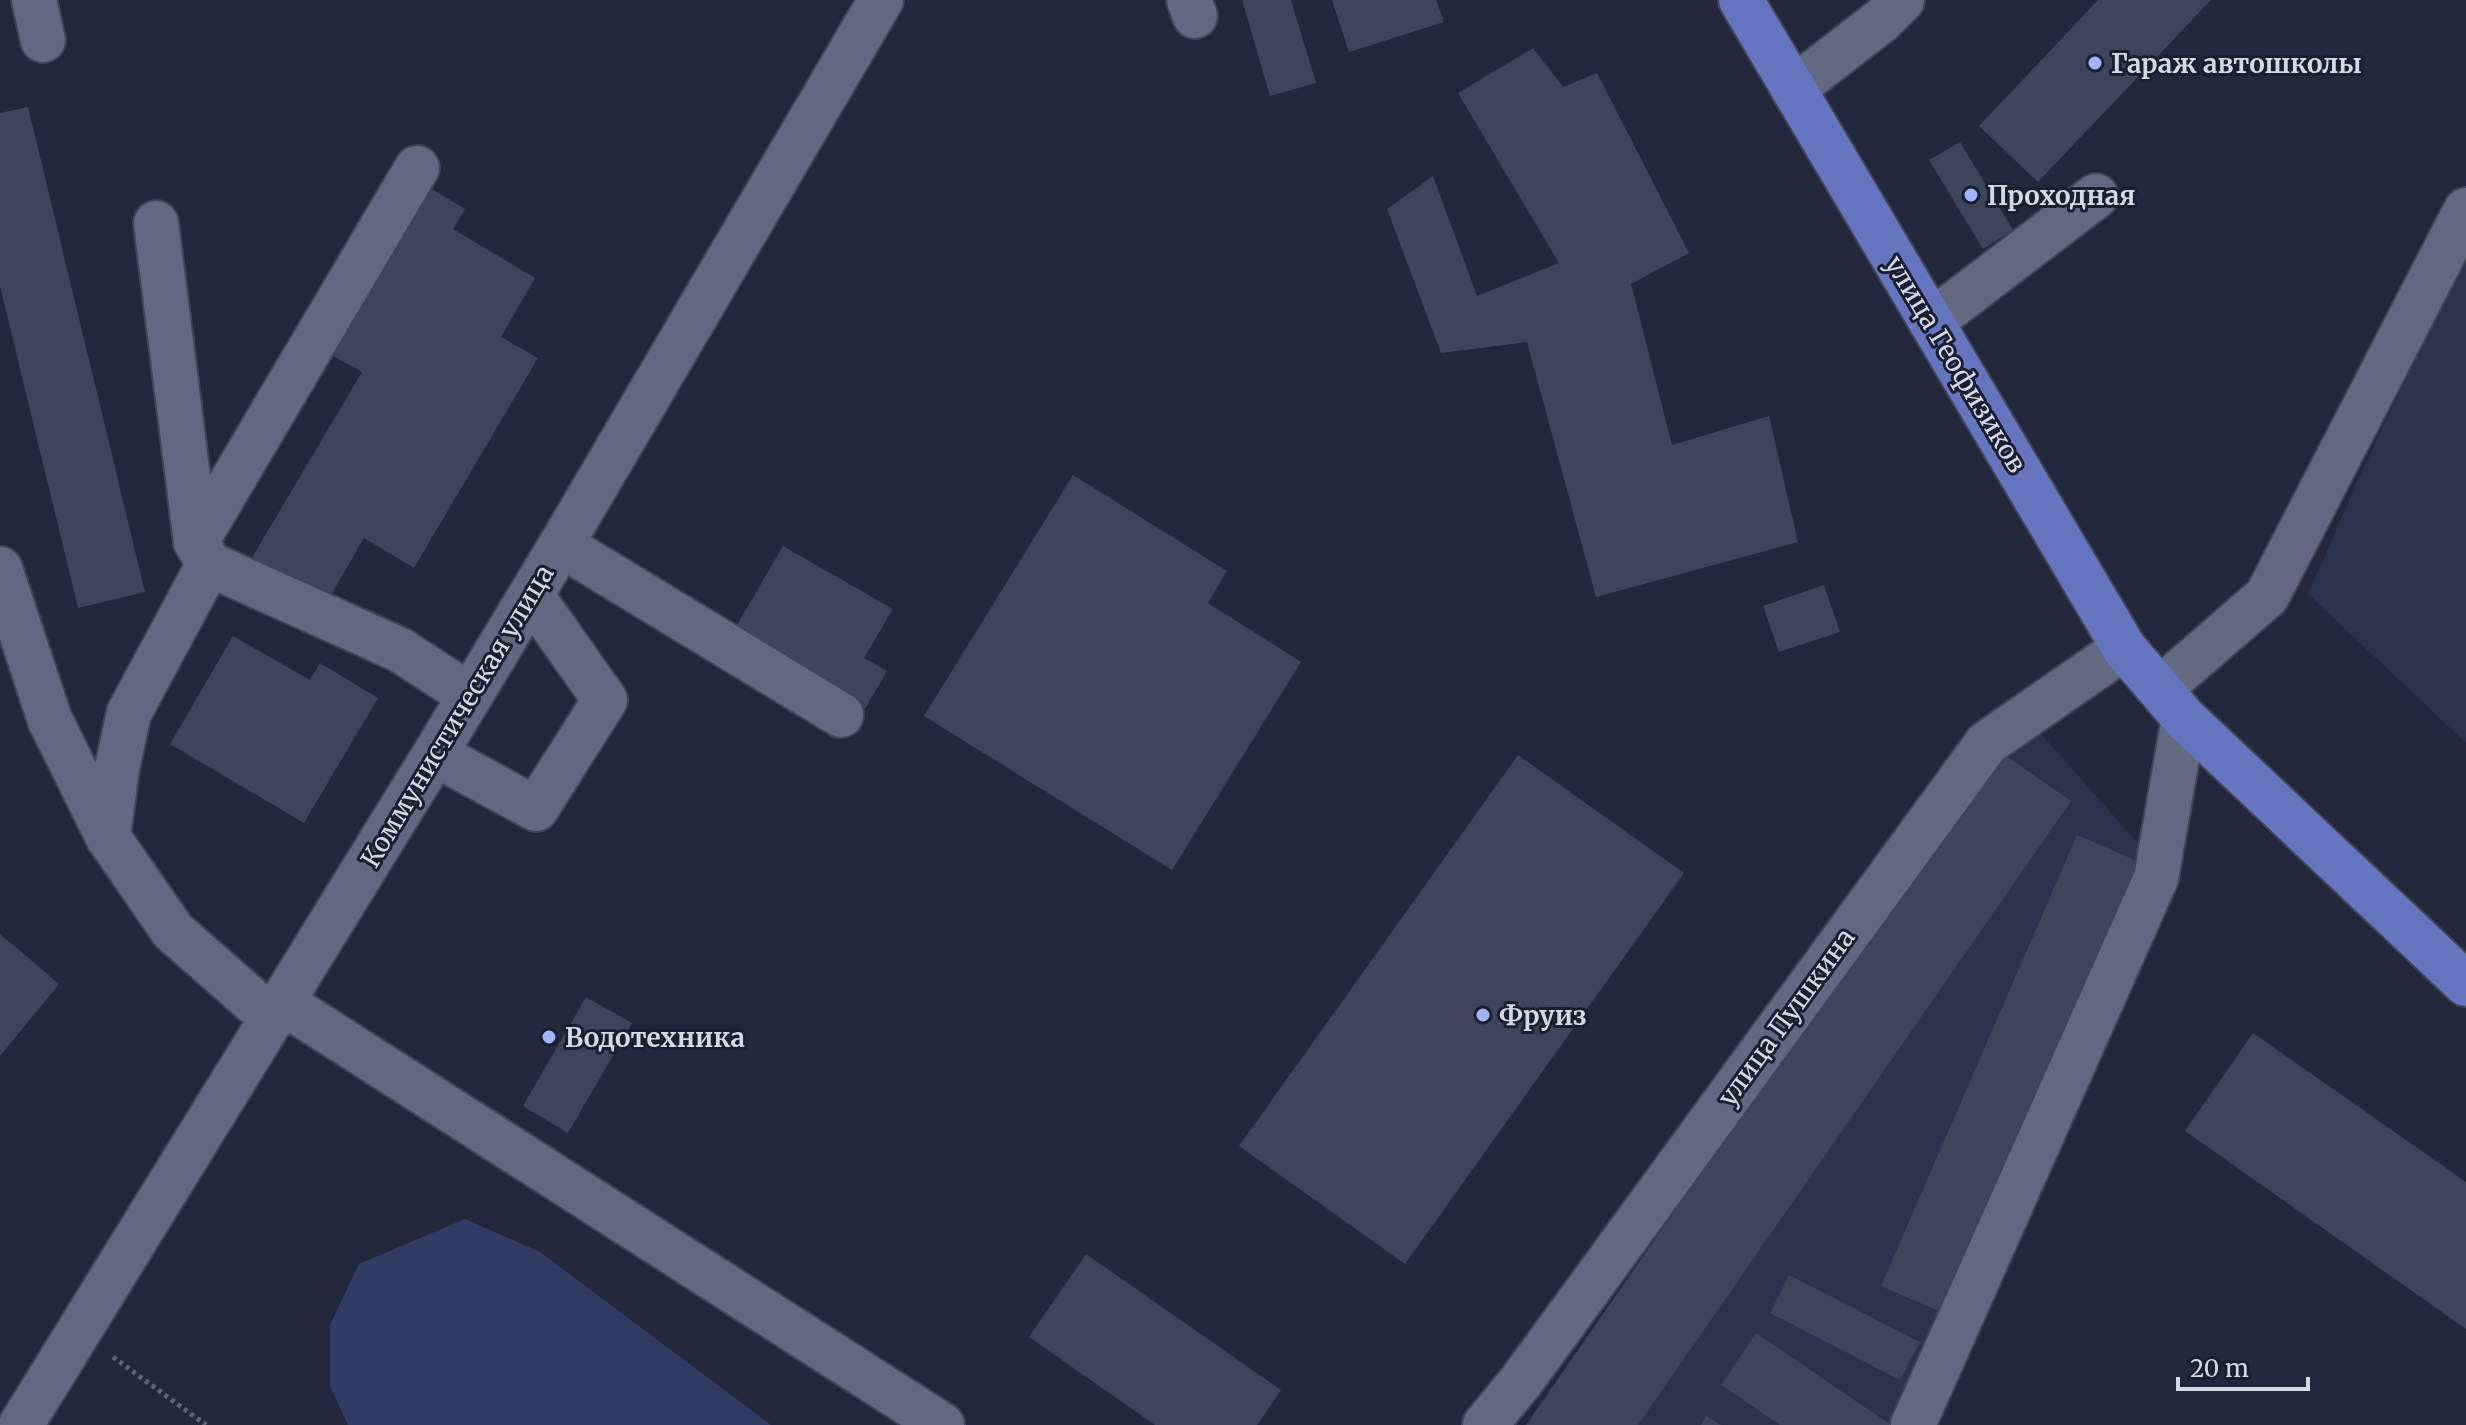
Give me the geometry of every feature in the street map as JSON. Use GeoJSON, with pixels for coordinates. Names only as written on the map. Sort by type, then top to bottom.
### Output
{"type":"FeatureCollection","features":[{"type":"Feature","properties":{"kind":"main road","name":"улица Геофизиков"},"geometry":{"type":"LineString","coordinates":[[1741,0],[2124,648],[2172,704],[2466,984]]}},
{"type":"Feature","properties":{"kind":"street","name":"Коммунистическая улица"},"geometry":{"type":"LineString","coordinates":[[21,1425],[561,545],[868,5]]}},
{"type":"Feature","properties":{"kind":"street"},"geometry":{"type":"LineString","coordinates":[[1793,89],[1888,7]]}},
{"type":"Feature","properties":{"kind":"street"},"geometry":{"type":"LineString","coordinates":[[108,837],[117,768],[129,713],[202,553],[417,168]]}},
{"type":"Feature","properties":{"kind":"street"},"geometry":{"type":"LineString","coordinates":[[1931,322],[2096,196]]}},
{"type":"Feature","properties":{"kind":"street"},"geometry":{"type":"LineString","coordinates":[[1913,1425],[2156,878],[2172,704],[2267,596],[2466,210]]}},
{"type":"Feature","properties":{"kind":"street"},"geometry":{"type":"LineString","coordinates":[[156,223],[202,553]]}},
{"type":"Feature","properties":{"kind":"street"},"geometry":{"type":"LineString","coordinates":[[561,545],[841,715]]}},
{"type":"Feature","properties":{"kind":"street"},"geometry":{"type":"LineString","coordinates":[[202,553],[400,650],[469,695]]}},
{"type":"Feature","properties":{"kind":"street"},"geometry":{"type":"LineString","coordinates":[[0,569],[50,720],[108,837],[173,931],[277,1010],[942,1425]]}},
{"type":"Feature","properties":{"kind":"street"},"geometry":{"type":"LineString","coordinates":[[435,754],[536,809],[605,700],[531,595]]}},
{"type":"Feature","properties":{"kind":"street","name":"улица Пушкина"},"geometry":{"type":"LineString","coordinates":[[1485,1425],[1522,1380],[1987,743],[2124,648]]}},
{"type":"Feature","properties":{"kind":"path"},"geometry":{"type":"LineString","coordinates":[[78,1331],[206,1425]]}},
{"type":"Feature","properties":{"kind":"shaded area"},"geometry":{"type":"Polygon","coordinates":[[[2466,252],[2466,743],[2308,594],[2358,480],[2466,252]]]}},
{"type":"Feature","properties":{"kind":"shaded area"},"geometry":{"type":"Polygon","coordinates":[[[2020,710],[2167,876],[1928,1425],[1526,1425],[2020,710]]]}},
{"type":"Feature","properties":{"kind":"shaded area"},"geometry":{"type":"Polygon","coordinates":[[[465,1219],[540,1252],[771,1425],[348,1425],[330,1386],[330,1325],[359,1264],[465,1219]]]}},
{"type":"Feature","properties":{"kind":"building"},"geometry":{"type":"Polygon","coordinates":[[[1242,0],[1291,0],[1316,83],[1270,96],[1242,0]]]}},
{"type":"Feature","properties":{"kind":"building"},"geometry":{"type":"Polygon","coordinates":[[[1332,0],[1436,0],[1444,22],[1349,52],[1332,0]]]}},
{"type":"Feature","properties":{"kind":"building","name":"Гараж автошколы"},"geometry":{"type":"Polygon","coordinates":[[[2098,0],[2211,0],[2038,182],[1979,126],[2098,0]]]}},
{"type":"Feature","properties":{"kind":"building"},"geometry":{"type":"Polygon","coordinates":[[[1533,48],[1563,87],[1597,73],[1689,253],[1631,284],[1672,445],[1769,416],[1798,542],[1596,597],[1527,342],[1441,353],[1387,209],[1433,176],[1477,296],[1559,263],[1458,93],[1533,48]]]}},
{"type":"Feature","properties":{"kind":"building"},"geometry":{"type":"Polygon","coordinates":[[[28,107],[145,592],[78,608],[0,286],[0,113],[28,107]]]}},
{"type":"Feature","properties":{"kind":"building","name":"Проходная"},"geometry":{"type":"Polygon","coordinates":[[[1960,142],[2013,230],[1983,249],[1929,160],[1960,142]]]}},
{"type":"Feature","properties":{"kind":"building"},"geometry":{"type":"Polygon","coordinates":[[[432,189],[465,209],[453,229],[535,278],[501,337],[538,358],[414,568],[364,538],[325,605],[250,561],[362,372],[333,356],[432,189]]]}},
{"type":"Feature","properties":{"kind":"building"},"geometry":{"type":"Polygon","coordinates":[[[1073,475],[1227,571],[1208,603],[1301,662],[1172,870],[924,716],[1073,475]]]}},
{"type":"Feature","properties":{"kind":"building"},"geometry":{"type":"Polygon","coordinates":[[[783,546],[893,609],[864,658],[887,671],[865,709],[733,632],[783,546]]]}},
{"type":"Feature","properties":{"kind":"building"},"geometry":{"type":"Polygon","coordinates":[[[1824,585],[1840,632],[1779,652],[1763,606],[1824,585]]]}},
{"type":"Feature","properties":{"kind":"building"},"geometry":{"type":"Polygon","coordinates":[[[233,636],[310,680],[320,663],[378,698],[304,823],[170,744],[233,636]]]}},
{"type":"Feature","properties":{"kind":"building"},"geometry":{"type":"Polygon","coordinates":[[[1996,749],[2071,801],[1638,1425],[1526,1425],[1996,749]]]}},
{"type":"Feature","properties":{"kind":"building"},"geometry":{"type":"Polygon","coordinates":[[[1518,755],[1684,873],[1405,1264],[1239,1146],[1518,755]]]}},
{"type":"Feature","properties":{"kind":"building"},"geometry":{"type":"Polygon","coordinates":[[[2077,835],[2149,866],[1952,1317],[1881,1286],[2077,835]]]}},
{"type":"Feature","properties":{"kind":"building"},"geometry":{"type":"Polygon","coordinates":[[[0,934],[59,984],[0,1056],[0,934]]]}},
{"type":"Feature","properties":{"kind":"building"},"geometry":{"type":"Polygon","coordinates":[[[586,997],[632,1023],[568,1133],[523,1106],[586,997]]]}},
{"type":"Feature","properties":{"kind":"building"},"geometry":{"type":"Polygon","coordinates":[[[2253,1033],[2466,1182],[2466,1329],[2185,1131],[2253,1033]]]}},
{"type":"Feature","properties":{"kind":"building"},"geometry":{"type":"Polygon","coordinates":[[[1086,1254],[1281,1390],[1257,1425],[1155,1425],[1029,1337],[1086,1254]]]}},
{"type":"Feature","properties":{"kind":"building"},"geometry":{"type":"Polygon","coordinates":[[[1789,1275],[1920,1342],[1900,1380],[1770,1313],[1789,1275]]]}},
{"type":"Feature","properties":{"kind":"building"},"geometry":{"type":"Polygon","coordinates":[[[1756,1333],[1891,1425],[1780,1425],[1721,1385],[1756,1333]]]}},
{"type":"Feature","properties":{"kind":"building"},"geometry":{"type":"Polygon","coordinates":[[[1706,1416],[1721,1425],[1701,1425],[1706,1416]]]}},
{"type":"Feature","properties":{"kind":"place","name":"Гараж автошколы"},"geometry":{"type":"Point","coordinates":[2095,63]}},
{"type":"Feature","properties":{"kind":"place","name":"Проходная"},"geometry":{"type":"Point","coordinates":[1971,195]}},
{"type":"Feature","properties":{"kind":"place","name":"Фруиз"},"geometry":{"type":"Point","coordinates":[1483,1015]}},
{"type":"Feature","properties":{"kind":"place","name":"Водотехника"},"geometry":{"type":"Point","coordinates":[549,1037]}}]}
